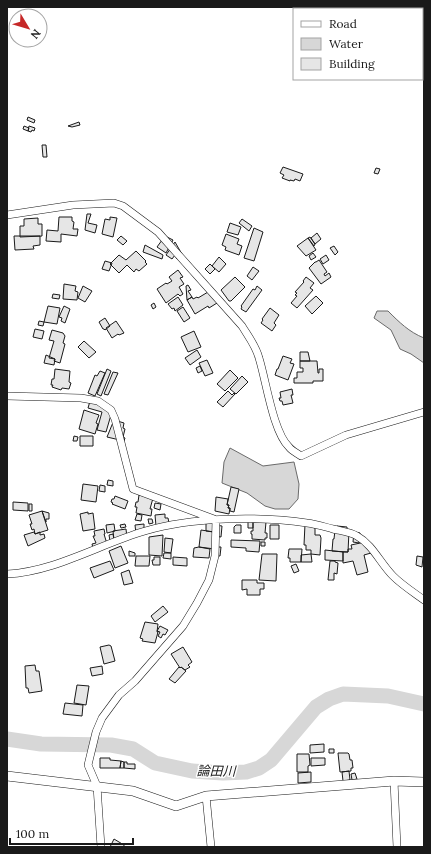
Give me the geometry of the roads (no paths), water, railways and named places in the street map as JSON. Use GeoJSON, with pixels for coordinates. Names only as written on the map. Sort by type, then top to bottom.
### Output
{"type":"FeatureCollection","features":[{"type":"Feature","properties":{"kind":"street"},"geometry":{"type":"LineString","coordinates":[[7,214],[73,205],[114,203],[123,206],[158,232],[242,326],[253,343],[259,356],[281,437],[288,447],[301,456],[346,435],[424,412]]}},
{"type":"Feature","properties":{"kind":"street"},"geometry":{"type":"LineString","coordinates":[[7,396],[81,398],[98,402],[111,410],[115,419],[133,489],[216,520]]}},
{"type":"Feature","properties":{"kind":"street"},"geometry":{"type":"LineString","coordinates":[[7,574],[16,574],[54,565],[144,531],[159,527],[216,520],[264,519],[308,523],[356,535],[368,543],[393,576],[424,600]]}},
{"type":"Feature","properties":{"kind":"street"},"geometry":{"type":"LineString","coordinates":[[101,847],[97,786],[88,765],[96,732],[102,718],[119,695],[135,681],[183,626],[197,603],[209,580],[215,556],[216,520]]}},
{"type":"Feature","properties":{"kind":"street"},"geometry":{"type":"LineString","coordinates":[[7,776],[133,791],[176,806],[206,796],[394,781],[424,782]]}},
{"type":"Feature","properties":{"kind":"street"},"geometry":{"type":"LineString","coordinates":[[394,781],[397,847]]}},
{"type":"Feature","properties":{"kind":"street"},"geometry":{"type":"LineString","coordinates":[[206,796],[212,847]]}},
{"type":"Feature","properties":{"kind":"water"},"geometry":{"type":"Polygon","coordinates":[[[377,311],[388,311],[409,330],[424,338],[424,363],[411,354],[400,349],[391,330],[374,318],[377,311]]]}},
{"type":"Feature","properties":{"kind":"water"},"geometry":{"type":"Polygon","coordinates":[[[230,448],[263,466],[294,462],[299,484],[298,499],[289,509],[275,509],[265,506],[247,493],[222,483],[224,462],[230,448]]]}},
{"type":"Feature","properties":{"kind":"waterway","name":"論田川"},"geometry":{"type":"LineString","coordinates":[[7,739],[41,744],[111,745],[133,749],[155,763],[192,771],[223,773],[246,772],[259,768],[271,760],[316,707],[329,699],[343,694],[388,696],[424,704]]}}]}
